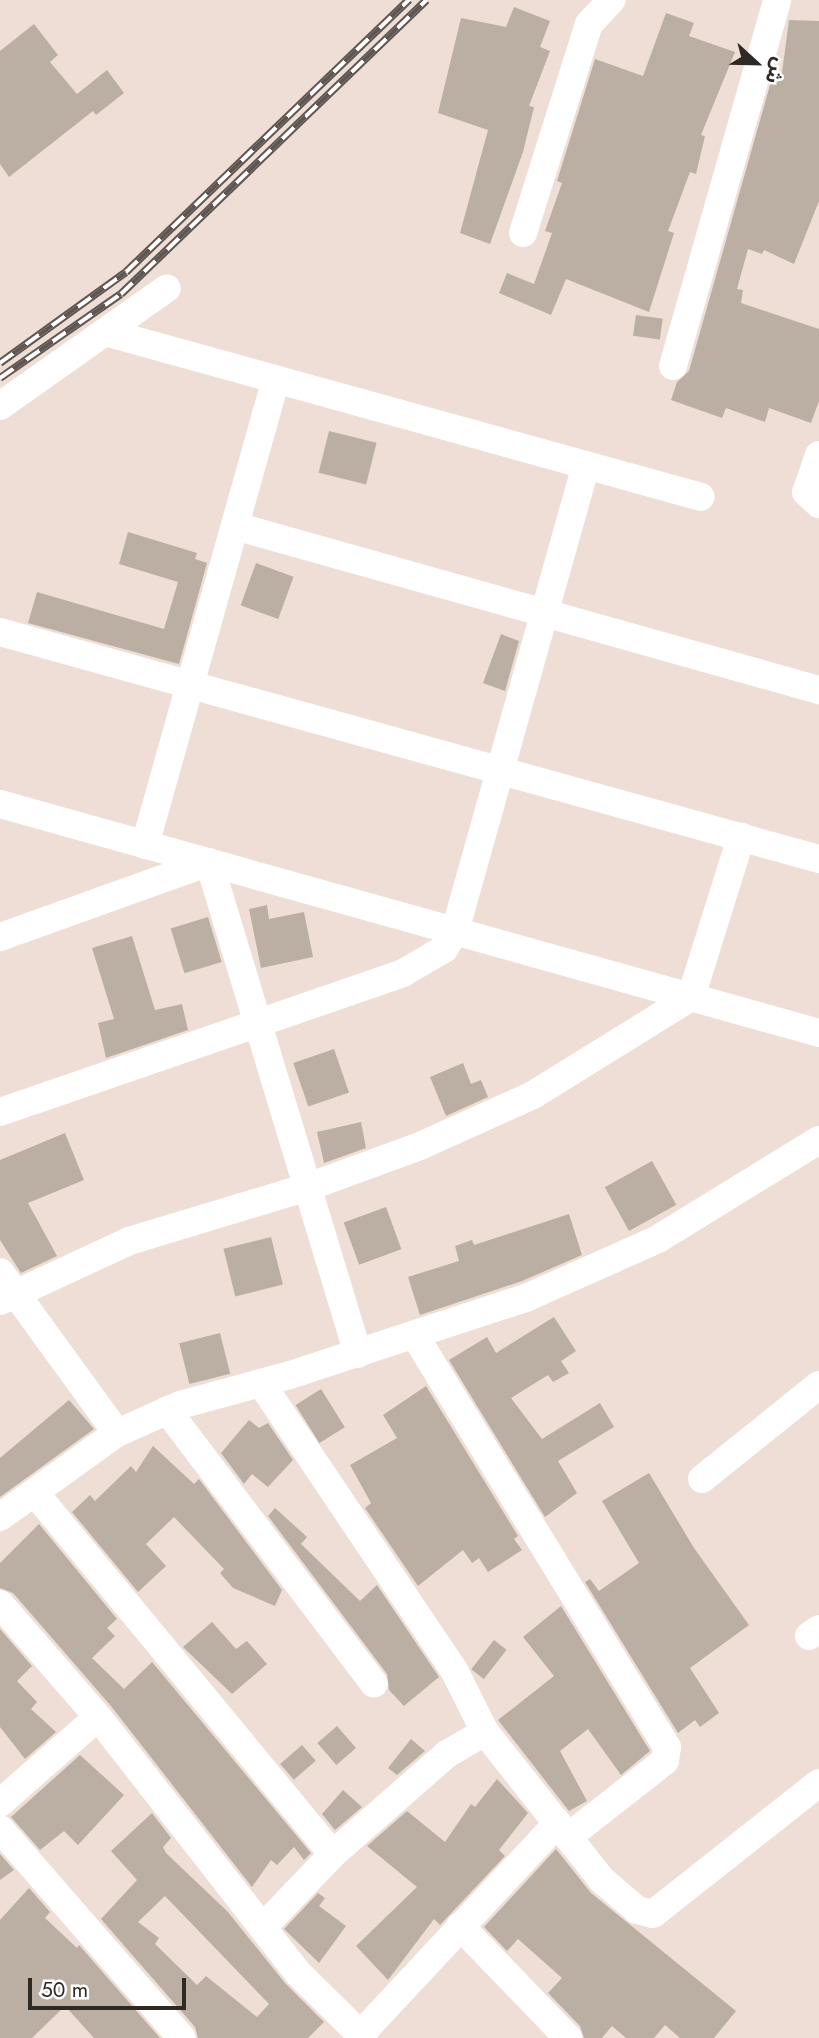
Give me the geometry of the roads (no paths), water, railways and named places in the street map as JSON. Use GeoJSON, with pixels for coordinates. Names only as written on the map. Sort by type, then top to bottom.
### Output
{"type":"FeatureCollection","features":[{"type":"Feature","properties":{"kind":"street"},"geometry":{"type":"LineString","coordinates":[[523,233],[589,24],[611,0]]}},
{"type":"Feature","properties":{"kind":"street"},"geometry":{"type":"LineString","coordinates":[[673,366],[778,0]]}},
{"type":"Feature","properties":{"kind":"street"},"geometry":{"type":"LineString","coordinates":[[0,406],[167,288]]}},
{"type":"Feature","properties":{"kind":"street"},"geometry":{"type":"LineString","coordinates":[[105,332],[701,497]]}},
{"type":"Feature","properties":{"kind":"street"},"geometry":{"type":"LineString","coordinates":[[145,845],[276,380]]}},
{"type":"Feature","properties":{"kind":"street"},"geometry":{"type":"LineString","coordinates":[[819,455],[806,492],[819,504]]}},
{"type":"Feature","properties":{"kind":"street"},"geometry":{"type":"LineString","coordinates":[[0,1112],[403,973],[444,949],[455,931],[586,465]]}},
{"type":"Feature","properties":{"kind":"street"},"geometry":{"type":"LineString","coordinates":[[235,526],[819,690]]}},
{"type":"Feature","properties":{"kind":"street"},"geometry":{"type":"LineString","coordinates":[[0,632],[819,859]]}},
{"type":"Feature","properties":{"kind":"street"},"geometry":{"type":"LineString","coordinates":[[0,804],[819,1033]]}},
{"type":"Feature","properties":{"kind":"street"},"geometry":{"type":"LineString","coordinates":[[117,1433],[5,1288],[129,1241],[308,1187],[420,1146],[533,1095],[691,997],[741,837]]}},
{"type":"Feature","properties":{"kind":"street"},"geometry":{"type":"LineString","coordinates":[[0,937],[209,862]]}},
{"type":"Feature","properties":{"kind":"street"},"geometry":{"type":"LineString","coordinates":[[209,862],[358,1354]]}},
{"type":"Feature","properties":{"kind":"street"},"geometry":{"type":"LineString","coordinates":[[0,1517],[117,1433],[167,1410],[358,1354],[528,1297],[658,1239],[819,1140]]}},
{"type":"Feature","properties":{"kind":"street"},"geometry":{"type":"LineString","coordinates":[[0,1604],[97,1717],[298,1973],[362,2036],[460,1926],[563,1830],[665,1761],[667,1747],[415,1336]]}},
{"type":"Feature","properties":{"kind":"street"},"geometry":{"type":"LineString","coordinates":[[261,1383],[454,1670],[485,1732],[602,1880],[637,1910],[653,1914],[819,1783]]}},
{"type":"Feature","properties":{"kind":"street"},"geometry":{"type":"LineString","coordinates":[[702,1479],[819,1385]]}},
{"type":"Feature","properties":{"kind":"street"},"geometry":{"type":"LineString","coordinates":[[167,1410],[374,1684]]}},
{"type":"Feature","properties":{"kind":"street"},"geometry":{"type":"LineString","coordinates":[[35,1493],[333,1854]]}},
{"type":"Feature","properties":{"kind":"street"},"geometry":{"type":"LineString","coordinates":[[0,1803],[97,1717]]}},
{"type":"Feature","properties":{"kind":"street"},"geometry":{"type":"LineString","coordinates":[[263,1927],[333,1854],[447,1754],[485,1732]]}},
{"type":"Feature","properties":{"kind":"street"},"geometry":{"type":"LineString","coordinates":[[0,1829],[182,2038]]}},
{"type":"Feature","properties":{"kind":"street"},"geometry":{"type":"LineString","coordinates":[[460,1926],[568,2038]]}},
{"type":"Feature","properties":{"kind":"railway"},"geometry":{"type":"LineString","coordinates":[[0,363],[126,272],[409,0]]}},
{"type":"Feature","properties":{"kind":"railway"},"geometry":{"type":"LineString","coordinates":[[0,378],[121,294],[427,0]]}}]}
